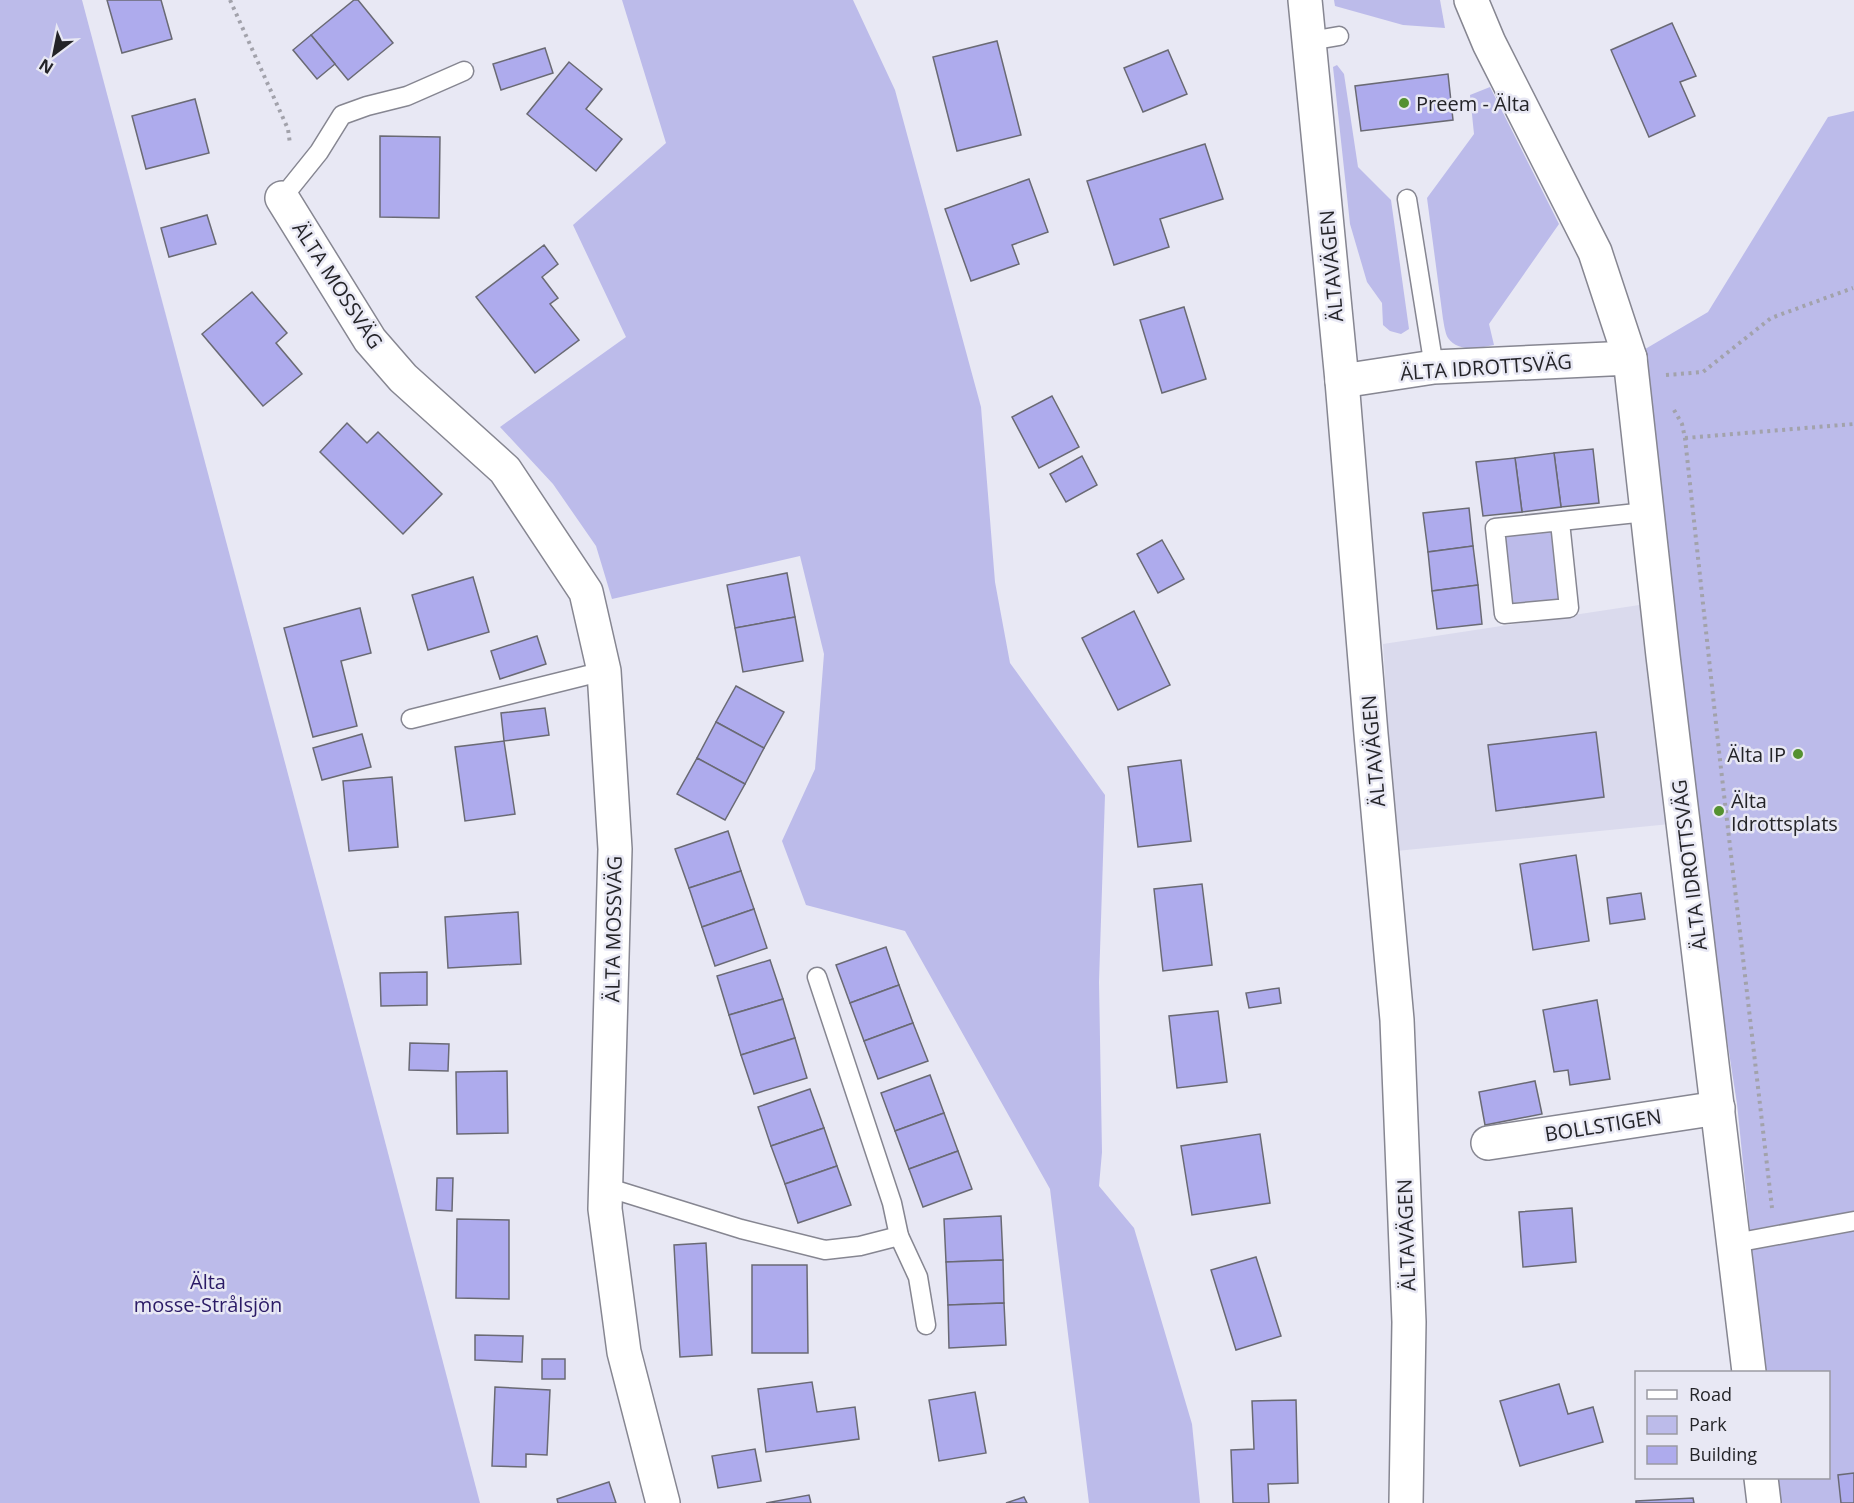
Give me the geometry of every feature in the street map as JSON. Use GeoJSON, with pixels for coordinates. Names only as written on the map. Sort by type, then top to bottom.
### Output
{"type":"FeatureCollection","features":[{"type":"Feature","properties":{"kind":"street","name":"ÄLTAVÄGEN"},"geometry":{"type":"LineString","coordinates":[[1305,0],[1324,38],[1342,381],[1397,1020],[1409,1322],[1406,1503]]}},
{"type":"Feature","properties":{"kind":"street","name":"ÄLTA IDROTTSVÄG"},"geometry":{"type":"LineString","coordinates":[[1471,0],[1489,43],[1595,252],[1630,358],[1646,512],[1749,1371]]}},
{"type":"Feature","properties":{"kind":"street","name":"ÄLTA MOSSVÄG"},"geometry":{"type":"LineString","coordinates":[[282,198],[370,340],[403,378],[505,470],[585,592],[604,671],[615,849],[605,1209],[624,1352],[663,1503]]}},
{"type":"Feature","properties":{"kind":"street","name":"ÄLTA IDROTTSVÄG"},"geometry":{"type":"LineString","coordinates":[[1342,381],[1434,367],[1630,358]]}},
{"type":"Feature","properties":{"kind":"street","name":"BOLLSTIGEN"},"geometry":{"type":"LineString","coordinates":[[1488,1143],[1718,1108]]}},
{"type":"Feature","properties":{"kind":"street"},"geometry":{"type":"LineString","coordinates":[[1761,1479],[1764,1503]]}},
{"type":"Feature","properties":{"kind":"lane"},"geometry":{"type":"LineString","coordinates":[[282,198],[319,152],[342,115],[368,105],[407,96],[464,71]]}},
{"type":"Feature","properties":{"kind":"lane"},"geometry":{"type":"LineString","coordinates":[[1407,199],[1434,367]]}},
{"type":"Feature","properties":{"kind":"lane"},"geometry":{"type":"LineString","coordinates":[[1560,522],[1569,608],[1504,614],[1495,528],[1646,512]]}},
{"type":"Feature","properties":{"kind":"lane"},"geometry":{"type":"LineString","coordinates":[[411,719],[604,671]]}},
{"type":"Feature","properties":{"kind":"lane"},"geometry":{"type":"LineString","coordinates":[[817,977],[892,1203],[899,1236],[918,1277],[926,1325]]}},
{"type":"Feature","properties":{"kind":"lane"},"geometry":{"type":"LineString","coordinates":[[606,1187],[741,1229],[825,1250],[860,1246],[899,1236]]}},
{"type":"Feature","properties":{"kind":"lane"},"geometry":{"type":"LineString","coordinates":[[1735,1243],[1854,1221]]}},
{"type":"Feature","properties":{"kind":"path"},"geometry":{"type":"LineString","coordinates":[[231,0],[288,129],[291,157],[282,198]]}},
{"type":"Feature","properties":{"kind":"path"},"geometry":{"type":"LineString","coordinates":[[1630,358],[1650,376],[1703,372],[1771,318],[1853,288]]}},
{"type":"Feature","properties":{"kind":"path"},"geometry":{"type":"LineString","coordinates":[[1672,409],[1682,423],[1685,438],[1775,1236]]}},
{"type":"Feature","properties":{"kind":"path"},"geometry":{"type":"LineString","coordinates":[[1685,438],[1854,424]]}},
{"type":"Feature","properties":{"kind":"shaded area"},"geometry":{"type":"Polygon","coordinates":[[[1646,604],[1670,824],[1396,851],[1383,644],[1646,604]]]}},
{"type":"Feature","properties":{"kind":"green space","name":"Älta mosse-Strålsjön"},"geometry":{"type":"Polygon","coordinates":[[[0,0],[82,0],[480,1503],[0,1503],[0,0]]]}},
{"type":"Feature","properties":{"kind":"green space"},"geometry":{"type":"Polygon","coordinates":[[[622,0],[853,0],[895,90],[981,407],[995,582],[1010,663],[1105,795],[1099,982],[1102,1152],[1099,1186],[1134,1228],[1192,1424],[1200,1503],[1089,1503],[1050,1189],[905,931],[806,905],[782,841],[815,769],[824,654],[800,556],[612,599],[596,546],[553,484],[500,427],[626,337],[573,225],[666,143],[622,0]]]}},
{"type":"Feature","properties":{"kind":"green space"},"geometry":{"type":"Polygon","coordinates":[[[1334,0],[1440,0],[1445,28],[1403,25],[1335,6],[1334,0]]]}},
{"type":"Feature","properties":{"kind":"green space"},"geometry":{"type":"Polygon","coordinates":[[[1337,65],[1344,74],[1358,167],[1391,200],[1409,329],[1401,334],[1390,331],[1383,325],[1382,303],[1367,282],[1350,224],[1333,67],[1337,65]]]}},
{"type":"Feature","properties":{"kind":"green space"},"geometry":{"type":"Polygon","coordinates":[[[1490,87],[1559,224],[1489,324],[1494,345],[1463,348],[1453,343],[1445,331],[1427,198],[1474,134],[1470,95],[1490,87]]]}},
{"type":"Feature","properties":{"kind":"green space","name":"Älta Idrottsplats"},"geometry":{"type":"Polygon","coordinates":[[[1854,111],[1854,1473],[1838,1475],[1841,1503],[1764,1503],[1761,1479],[1830,1479],[1830,1371],[1749,1371],[1750,1231],[1737,1104],[1653,561],[1630,358],[1708,312],[1828,117],[1854,111]]]}},
{"type":"Feature","properties":{"kind":"green space"},"geometry":{"type":"Polygon","coordinates":[[[1556,527],[1564,604],[1508,609],[1501,532],[1556,527]]]}},
{"type":"Feature","properties":{"kind":"building"},"geometry":{"type":"Polygon","coordinates":[[[107,0],[161,0],[172,39],[122,53],[107,0]]]}},
{"type":"Feature","properties":{"kind":"building"},"geometry":{"type":"Polygon","coordinates":[[[354,0],[358,0],[393,43],[348,80],[311,35],[354,0]]]}},
{"type":"Feature","properties":{"kind":"building"},"geometry":{"type":"Polygon","coordinates":[[[1672,23],[1696,76],[1680,82],[1695,116],[1649,137],[1611,50],[1672,23]]]}},
{"type":"Feature","properties":{"kind":"building"},"geometry":{"type":"Polygon","coordinates":[[[311,35],[335,64],[317,79],[293,50],[311,35]]]}},
{"type":"Feature","properties":{"kind":"building"},"geometry":{"type":"Polygon","coordinates":[[[997,41],[1021,135],[957,151],[933,57],[997,41]]]}},
{"type":"Feature","properties":{"kind":"building"},"geometry":{"type":"Polygon","coordinates":[[[545,48],[553,73],[501,90],[493,64],[545,48]]]}},
{"type":"Feature","properties":{"kind":"building"},"geometry":{"type":"Polygon","coordinates":[[[1168,50],[1187,94],[1143,112],[1124,68],[1168,50]]]}},
{"type":"Feature","properties":{"kind":"building"},"geometry":{"type":"Polygon","coordinates":[[[569,62],[602,89],[586,109],[622,139],[596,171],[527,114],[569,62]]]}},
{"type":"Feature","properties":{"kind":"building","name":"Preem - Älta"},"geometry":{"type":"Polygon","coordinates":[[[1448,74],[1453,120],[1361,131],[1355,86],[1448,74]]]}},
{"type":"Feature","properties":{"kind":"building"},"geometry":{"type":"Polygon","coordinates":[[[195,99],[209,153],[146,169],[132,116],[195,99]]]}},
{"type":"Feature","properties":{"kind":"building"},"geometry":{"type":"Polygon","coordinates":[[[380,136],[440,137],[439,218],[380,217],[380,136]]]}},
{"type":"Feature","properties":{"kind":"building"},"geometry":{"type":"Polygon","coordinates":[[[1205,144],[1223,199],[1160,219],[1169,247],[1114,265],[1087,181],[1205,144]]]}},
{"type":"Feature","properties":{"kind":"building"},"geometry":{"type":"Polygon","coordinates":[[[1029,179],[1048,232],[1012,245],[1019,264],[971,281],[945,209],[1029,179]]]}},
{"type":"Feature","properties":{"kind":"building"},"geometry":{"type":"Polygon","coordinates":[[[207,215],[216,244],[169,257],[161,228],[207,215]]]}},
{"type":"Feature","properties":{"kind":"building"},"geometry":{"type":"Polygon","coordinates":[[[544,245],[558,264],[542,277],[558,298],[550,304],[579,340],[535,373],[476,297],[544,245]]]}},
{"type":"Feature","properties":{"kind":"building"},"geometry":{"type":"Polygon","coordinates":[[[252,292],[287,333],[276,343],[302,374],[263,406],[202,334],[252,292]]]}},
{"type":"Feature","properties":{"kind":"building"},"geometry":{"type":"Polygon","coordinates":[[[1184,307],[1206,379],[1162,393],[1140,320],[1184,307]]]}},
{"type":"Feature","properties":{"kind":"building"},"geometry":{"type":"Polygon","coordinates":[[[1052,396],[1079,447],[1039,468],[1012,417],[1052,396]]]}},
{"type":"Feature","properties":{"kind":"building"},"geometry":{"type":"Polygon","coordinates":[[[347,423],[367,443],[378,432],[442,494],[403,534],[320,452],[347,423]]]}},
{"type":"Feature","properties":{"kind":"building"},"geometry":{"type":"Polygon","coordinates":[[[1593,449],[1599,503],[1561,507],[1554,453],[1593,449]]]}},
{"type":"Feature","properties":{"kind":"building"},"geometry":{"type":"Polygon","coordinates":[[[1554,453],[1561,507],[1522,512],[1515,458],[1554,453]]]}},
{"type":"Feature","properties":{"kind":"building"},"geometry":{"type":"Polygon","coordinates":[[[1082,456],[1097,485],[1066,502],[1050,474],[1082,456]]]}},
{"type":"Feature","properties":{"kind":"building"},"geometry":{"type":"Polygon","coordinates":[[[1515,458],[1522,512],[1483,516],[1476,462],[1515,458]]]}},
{"type":"Feature","properties":{"kind":"building"},"geometry":{"type":"Polygon","coordinates":[[[1469,508],[1473,546],[1428,552],[1423,513],[1469,508]]]}},
{"type":"Feature","properties":{"kind":"building"},"geometry":{"type":"Polygon","coordinates":[[[1162,540],[1184,579],[1158,593],[1137,554],[1162,540]]]}},
{"type":"Feature","properties":{"kind":"building"},"geometry":{"type":"Polygon","coordinates":[[[1473,546],[1478,585],[1432,591],[1428,552],[1473,546]]]}},
{"type":"Feature","properties":{"kind":"building"},"geometry":{"type":"Polygon","coordinates":[[[787,573],[795,617],[735,628],[727,585],[787,573]]]}},
{"type":"Feature","properties":{"kind":"building"},"geometry":{"type":"Polygon","coordinates":[[[473,577],[489,632],[428,650],[412,595],[473,577]]]}},
{"type":"Feature","properties":{"kind":"building"},"geometry":{"type":"Polygon","coordinates":[[[1478,585],[1482,624],[1437,629],[1432,591],[1478,585]]]}},
{"type":"Feature","properties":{"kind":"building"},"geometry":{"type":"Polygon","coordinates":[[[360,608],[371,653],[341,661],[357,726],[313,737],[284,628],[360,608]]]}},
{"type":"Feature","properties":{"kind":"building"},"geometry":{"type":"Polygon","coordinates":[[[1134,611],[1170,685],[1118,710],[1082,638],[1134,611]]]}},
{"type":"Feature","properties":{"kind":"building"},"geometry":{"type":"Polygon","coordinates":[[[795,617],[803,661],[743,672],[735,628],[795,617]]]}},
{"type":"Feature","properties":{"kind":"building"},"geometry":{"type":"Polygon","coordinates":[[[537,636],[546,664],[500,679],[491,651],[537,636]]]}},
{"type":"Feature","properties":{"kind":"building"},"geometry":{"type":"Polygon","coordinates":[[[736,686],[784,712],[764,748],[716,722],[736,686]]]}},
{"type":"Feature","properties":{"kind":"building"},"geometry":{"type":"Polygon","coordinates":[[[545,708],[549,735],[504,741],[501,713],[545,708]]]}},
{"type":"Feature","properties":{"kind":"building"},"geometry":{"type":"Polygon","coordinates":[[[716,722],[764,748],[745,784],[697,758],[716,722]]]}},
{"type":"Feature","properties":{"kind":"building"},"geometry":{"type":"Polygon","coordinates":[[[1596,732],[1604,797],[1496,811],[1488,745],[1596,732]]]}},
{"type":"Feature","properties":{"kind":"building"},"geometry":{"type":"Polygon","coordinates":[[[362,734],[371,767],[322,780],[313,748],[362,734]]]}},
{"type":"Feature","properties":{"kind":"building"},"geometry":{"type":"Polygon","coordinates":[[[504,741],[515,814],[465,821],[455,747],[504,741]]]}},
{"type":"Feature","properties":{"kind":"building"},"geometry":{"type":"Polygon","coordinates":[[[697,758],[745,784],[725,820],[677,794],[697,758]]]}},
{"type":"Feature","properties":{"kind":"building"},"geometry":{"type":"Polygon","coordinates":[[[1181,760],[1191,841],[1138,847],[1128,767],[1181,760]]]}},
{"type":"Feature","properties":{"kind":"building"},"geometry":{"type":"Polygon","coordinates":[[[392,777],[398,847],[349,851],[343,781],[392,777]]]}},
{"type":"Feature","properties":{"kind":"building"},"geometry":{"type":"Polygon","coordinates":[[[728,831],[741,871],[689,888],[675,849],[728,831]]]}},
{"type":"Feature","properties":{"kind":"building"},"geometry":{"type":"Polygon","coordinates":[[[1576,855],[1589,941],[1533,950],[1520,864],[1576,855]]]}},
{"type":"Feature","properties":{"kind":"building"},"geometry":{"type":"Polygon","coordinates":[[[741,871],[754,909],[702,927],[689,888],[741,871]]]}},
{"type":"Feature","properties":{"kind":"building"},"geometry":{"type":"Polygon","coordinates":[[[1202,884],[1212,965],[1163,971],[1154,889],[1202,884]]]}},
{"type":"Feature","properties":{"kind":"building"},"geometry":{"type":"Polygon","coordinates":[[[1641,893],[1645,919],[1610,924],[1607,898],[1641,893]]]}},
{"type":"Feature","properties":{"kind":"building"},"geometry":{"type":"Polygon","coordinates":[[[754,909],[767,948],[715,966],[702,927],[754,909]]]}},
{"type":"Feature","properties":{"kind":"building"},"geometry":{"type":"Polygon","coordinates":[[[518,912],[521,964],[448,968],[445,917],[518,912]]]}},
{"type":"Feature","properties":{"kind":"building"},"geometry":{"type":"Polygon","coordinates":[[[886,947],[899,985],[850,1003],[836,965],[886,947]]]}},
{"type":"Feature","properties":{"kind":"building"},"geometry":{"type":"Polygon","coordinates":[[[770,960],[783,999],[729,1015],[717,976],[770,960]]]}},
{"type":"Feature","properties":{"kind":"building"},"geometry":{"type":"Polygon","coordinates":[[[427,972],[427,1005],[381,1006],[380,973],[427,972]]]}},
{"type":"Feature","properties":{"kind":"building"},"geometry":{"type":"Polygon","coordinates":[[[899,985],[913,1023],[864,1041],[850,1003],[899,985]]]}},
{"type":"Feature","properties":{"kind":"building"},"geometry":{"type":"Polygon","coordinates":[[[1279,988],[1281,1003],[1249,1008],[1246,993],[1279,988]]]}},
{"type":"Feature","properties":{"kind":"building"},"geometry":{"type":"Polygon","coordinates":[[[783,999],[795,1038],[741,1055],[729,1015],[783,999]]]}},
{"type":"Feature","properties":{"kind":"building"},"geometry":{"type":"Polygon","coordinates":[[[1597,1000],[1610,1079],[1570,1085],[1568,1070],[1554,1072],[1543,1010],[1597,1000]]]}},
{"type":"Feature","properties":{"kind":"building"},"geometry":{"type":"Polygon","coordinates":[[[1218,1011],[1227,1082],[1177,1088],[1169,1016],[1218,1011]]]}},
{"type":"Feature","properties":{"kind":"building"},"geometry":{"type":"Polygon","coordinates":[[[913,1023],[928,1061],[878,1079],[864,1041],[913,1023]]]}},
{"type":"Feature","properties":{"kind":"building"},"geometry":{"type":"Polygon","coordinates":[[[795,1038],[807,1078],[754,1094],[741,1055],[795,1038]]]}},
{"type":"Feature","properties":{"kind":"building"},"geometry":{"type":"Polygon","coordinates":[[[410,1043],[449,1044],[448,1071],[409,1070],[410,1043]]]}},
{"type":"Feature","properties":{"kind":"building"},"geometry":{"type":"Polygon","coordinates":[[[507,1071],[508,1133],[457,1134],[456,1072],[507,1071]]]}},
{"type":"Feature","properties":{"kind":"building"},"geometry":{"type":"Polygon","coordinates":[[[930,1075],[944,1113],[895,1131],[881,1093],[930,1075]]]}},
{"type":"Feature","properties":{"kind":"building"},"geometry":{"type":"Polygon","coordinates":[[[1535,1081],[1542,1114],[1485,1125],[1479,1092],[1535,1081]]]}},
{"type":"Feature","properties":{"kind":"building"},"geometry":{"type":"Polygon","coordinates":[[[810,1089],[824,1128],[771,1146],[758,1107],[810,1089]]]}},
{"type":"Feature","properties":{"kind":"building"},"geometry":{"type":"Polygon","coordinates":[[[944,1113],[958,1151],[909,1169],[895,1131],[944,1113]]]}},
{"type":"Feature","properties":{"kind":"building"},"geometry":{"type":"Polygon","coordinates":[[[824,1128],[837,1166],[785,1184],[771,1146],[824,1128]]]}},
{"type":"Feature","properties":{"kind":"building"},"geometry":{"type":"Polygon","coordinates":[[[1260,1134],[1270,1203],[1192,1215],[1181,1146],[1260,1134]]]}},
{"type":"Feature","properties":{"kind":"building"},"geometry":{"type":"Polygon","coordinates":[[[958,1151],[972,1189],[923,1207],[909,1169],[958,1151]]]}},
{"type":"Feature","properties":{"kind":"building"},"geometry":{"type":"Polygon","coordinates":[[[837,1166],[851,1205],[798,1223],[785,1184],[837,1166]]]}},
{"type":"Feature","properties":{"kind":"building"},"geometry":{"type":"Polygon","coordinates":[[[437,1178],[453,1178],[452,1211],[436,1210],[437,1178]]]}},
{"type":"Feature","properties":{"kind":"building"},"geometry":{"type":"Polygon","coordinates":[[[1572,1208],[1576,1262],[1523,1267],[1519,1212],[1572,1208]]]}},
{"type":"Feature","properties":{"kind":"building"},"geometry":{"type":"Polygon","coordinates":[[[1001,1216],[1003,1260],[946,1262],[944,1219],[1001,1216]]]}},
{"type":"Feature","properties":{"kind":"building"},"geometry":{"type":"Polygon","coordinates":[[[457,1219],[509,1220],[509,1299],[456,1298],[457,1219]]]}},
{"type":"Feature","properties":{"kind":"building"},"geometry":{"type":"Polygon","coordinates":[[[706,1243],[712,1355],[680,1357],[674,1245],[706,1243]]]}},
{"type":"Feature","properties":{"kind":"building"},"geometry":{"type":"Polygon","coordinates":[[[1256,1257],[1281,1336],[1236,1350],[1211,1270],[1256,1257]]]}},
{"type":"Feature","properties":{"kind":"building"},"geometry":{"type":"Polygon","coordinates":[[[1003,1260],[1004,1303],[948,1305],[946,1262],[1003,1260]]]}},
{"type":"Feature","properties":{"kind":"building"},"geometry":{"type":"Polygon","coordinates":[[[752,1265],[807,1265],[808,1353],[752,1353],[752,1265]]]}},
{"type":"Feature","properties":{"kind":"building"},"geometry":{"type":"Polygon","coordinates":[[[1004,1303],[1006,1345],[949,1348],[948,1305],[1004,1303]]]}},
{"type":"Feature","properties":{"kind":"building"},"geometry":{"type":"Polygon","coordinates":[[[475,1335],[523,1336],[522,1362],[475,1360],[475,1335]]]}},
{"type":"Feature","properties":{"kind":"building"},"geometry":{"type":"Polygon","coordinates":[[[542,1359],[565,1359],[565,1379],[542,1379],[542,1359]]]}},
{"type":"Feature","properties":{"kind":"building"},"geometry":{"type":"Polygon","coordinates":[[[812,1382],[817,1412],[855,1407],[859,1439],[766,1452],[758,1389],[812,1382]]]}},
{"type":"Feature","properties":{"kind":"building"},"geometry":{"type":"Polygon","coordinates":[[[1559,1384],[1568,1414],[1593,1407],[1603,1442],[1520,1466],[1500,1401],[1559,1384]]]}},
{"type":"Feature","properties":{"kind":"building"},"geometry":{"type":"Polygon","coordinates":[[[495,1387],[550,1390],[547,1455],[526,1454],[526,1467],[492,1466],[495,1387]]]}},
{"type":"Feature","properties":{"kind":"building"},"geometry":{"type":"Polygon","coordinates":[[[975,1392],[986,1453],[939,1461],[929,1400],[975,1392]]]}},
{"type":"Feature","properties":{"kind":"building"},"geometry":{"type":"Polygon","coordinates":[[[1296,1400],[1298,1483],[1268,1484],[1269,1503],[1233,1503],[1231,1450],[1254,1449],[1252,1401],[1296,1400]]]}},
{"type":"Feature","properties":{"kind":"building"},"geometry":{"type":"Polygon","coordinates":[[[755,1449],[761,1481],[718,1488],[712,1456],[755,1449]]]}},
{"type":"Feature","properties":{"kind":"building"},"geometry":{"type":"Polygon","coordinates":[[[1854,1473],[1854,1503],[1841,1503],[1838,1475],[1854,1473]]]}},
{"type":"Feature","properties":{"kind":"building"},"geometry":{"type":"Polygon","coordinates":[[[609,1482],[616,1503],[558,1503],[557,1499],[609,1482]]]}},
{"type":"Feature","properties":{"kind":"building"},"geometry":{"type":"Polygon","coordinates":[[[809,1495],[811,1503],[766,1503],[809,1495]]]}},
{"type":"Feature","properties":{"kind":"building"},"geometry":{"type":"Polygon","coordinates":[[[1024,1497],[1027,1503],[1006,1503],[1024,1497]]]}},
{"type":"Feature","properties":{"kind":"building"},"geometry":{"type":"Polygon","coordinates":[[[1693,1498],[1694,1503],[1636,1503],[1636,1501],[1693,1498]]]}},
{"type":"Feature","properties":{"kind":"place","name":"Preem - Älta"},"geometry":{"type":"Point","coordinates":[1404,103]}},
{"type":"Feature","properties":{"kind":"place","name":"Älta IP"},"geometry":{"type":"Point","coordinates":[1798,754]}},
{"type":"Feature","properties":{"kind":"place","name":"Älta Idrottsplats"},"geometry":{"type":"Point","coordinates":[1719,811]}}]}
